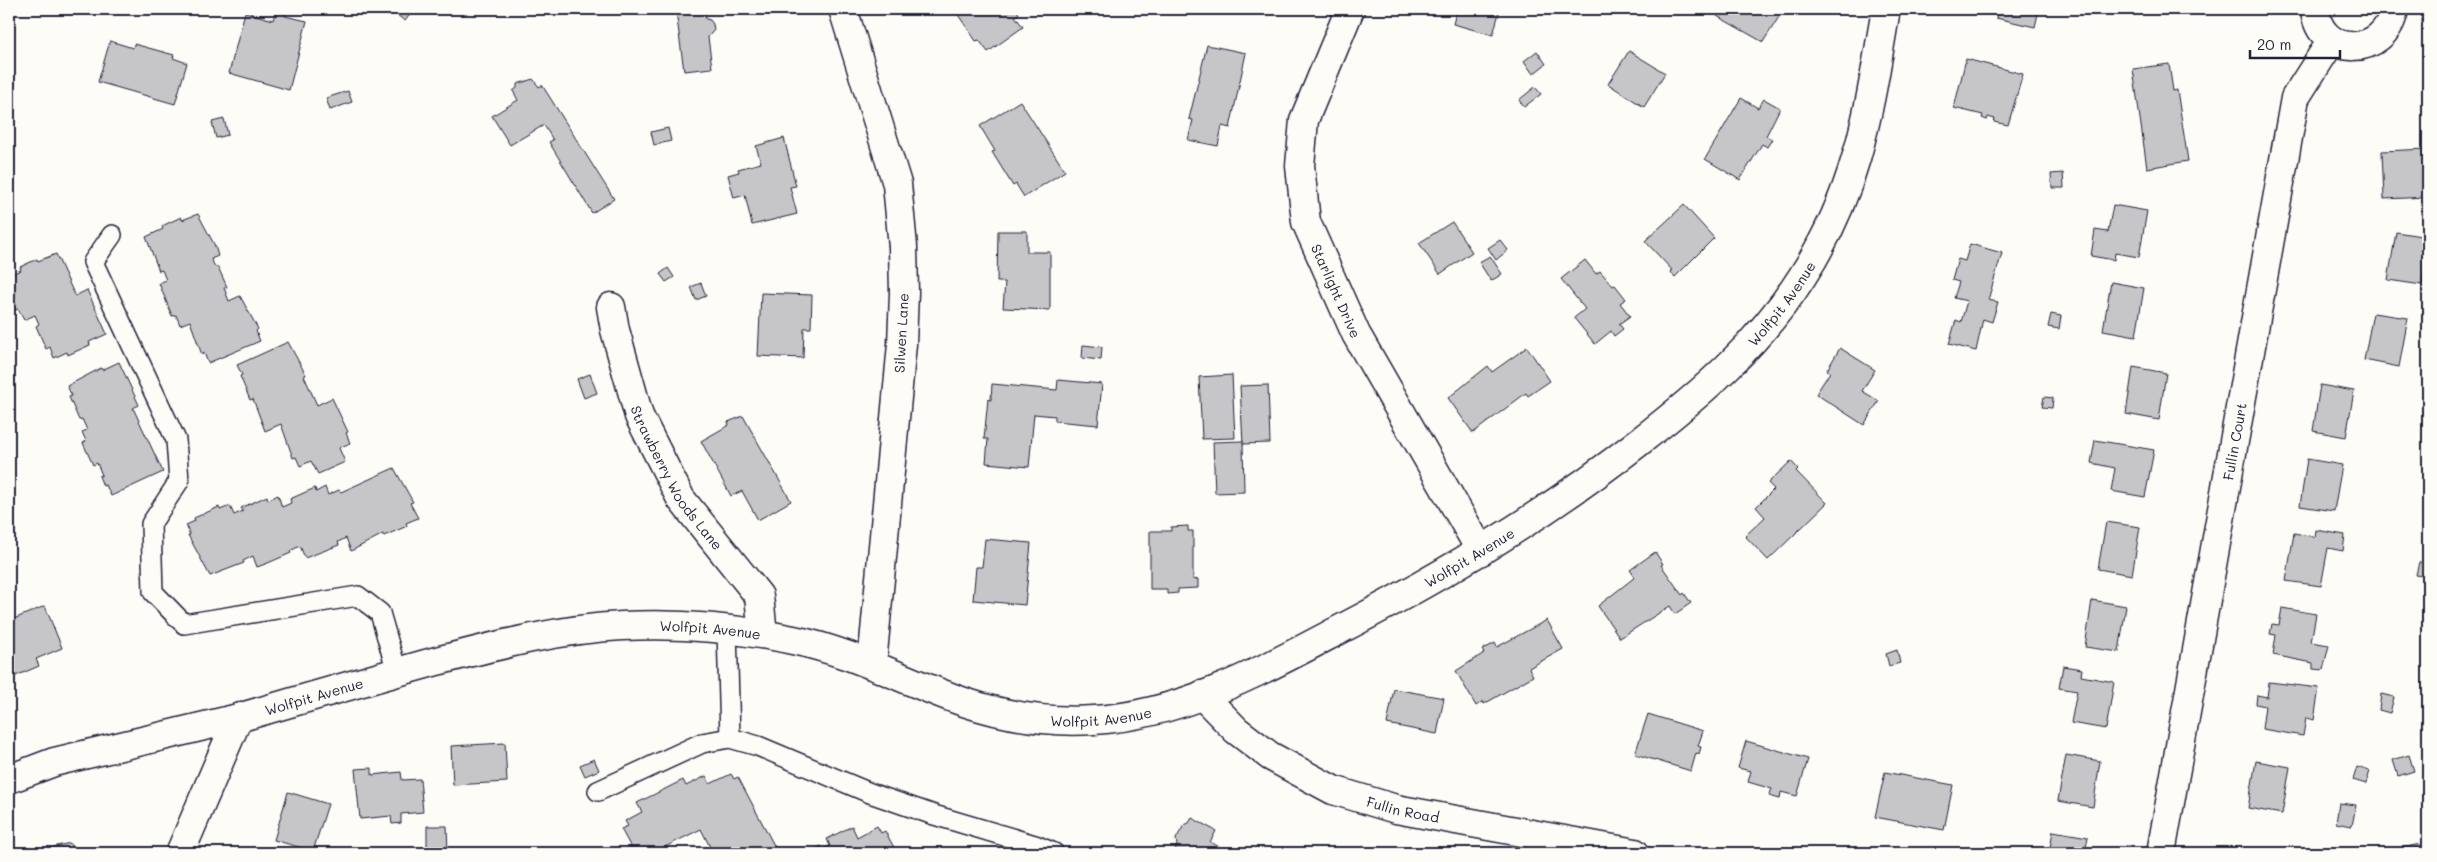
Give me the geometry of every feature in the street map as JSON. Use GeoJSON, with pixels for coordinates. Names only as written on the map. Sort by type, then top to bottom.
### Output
{"type":"FeatureCollection","features":[{"type":"Feature","properties":{"kind":"street","name":"Silwen Lane"},"geometry":{"type":"LineString","coordinates":[[843,9],[897,184],[903,247],[902,344],[872,664]]}},
{"type":"Feature","properties":{"kind":"street","name":"Starlight Drive"},"geometry":{"type":"LineString","coordinates":[[1350,9],[1304,120],[1300,166],[1306,222],[1356,334],[1481,550]]}},
{"type":"Feature","properties":{"kind":"street","name":"Wolfpit Avenue"},"geometry":{"type":"LineString","coordinates":[[9,779],[54,762],[238,718],[397,672],[503,644],[572,630],[623,626],[727,629],[763,634],[833,650],[967,703],[1013,715],[1048,720],[1092,720],[1126,716],[1202,696],[1284,659],[1413,590],[1481,550],[1603,470],[1654,430],[1730,364],[1779,310],[1817,253],[1840,209],[1866,127],[1886,9]]}},
{"type":"Feature","properties":{"kind":"street"},"geometry":{"type":"LineString","coordinates":[[2315,9],[2316,18],[2322,30],[2332,40],[2345,46],[2358,47],[2372,43],[2383,35],[2391,23],[2394,9]]}},
{"type":"Feature","properties":{"kind":"street","name":"Fullin Court"},"geometry":{"type":"LineString","coordinates":[[2161,853],[2294,98],[2332,40]]}},
{"type":"Feature","properties":{"kind":"street","name":"Strawberry Woods Lane"},"geometry":{"type":"LineString","coordinates":[[611,307],[615,330],[640,416],[681,499],[759,596],[763,634]]}},
{"type":"Feature","properties":{"kind":"street","name":"Fullin Road"},"geometry":{"type":"LineString","coordinates":[[1202,696],[1236,730],[1270,756],[1333,790],[1396,809],[1635,853]]}},
{"type":"Feature","properties":{"kind":"street"},"geometry":{"type":"LineString","coordinates":[[180,853],[238,718]]}},
{"type":"Feature","properties":{"kind":"lane"},"geometry":{"type":"LineString","coordinates":[[112,235],[93,262],[176,440],[179,481],[151,524],[153,592],[184,624],[358,596],[380,613],[397,672]]}},
{"type":"Feature","properties":{"kind":"lane"},"geometry":{"type":"LineString","coordinates":[[727,629],[730,738]]}},
{"type":"Feature","properties":{"kind":"lane"},"geometry":{"type":"LineString","coordinates":[[598,791],[702,743],[730,738],[758,746],[870,793],[934,815],[1035,845],[1054,853]]}},
{"type":"Feature","properties":{"kind":"building"},"geometry":{"type":"Polygon","coordinates":[[[389,9],[414,9],[405,21],[389,9]]]}},
{"type":"Feature","properties":{"kind":"building"},"geometry":{"type":"Polygon","coordinates":[[[704,9],[706,19],[710,20],[713,24],[714,30],[708,37],[712,68],[684,71],[676,11],[704,9]]]}},
{"type":"Feature","properties":{"kind":"building"},"geometry":{"type":"Polygon","coordinates":[[[954,9],[1016,9],[1019,14],[1015,16],[1023,27],[988,52],[979,40],[976,41],[954,9]]]}},
{"type":"Feature","properties":{"kind":"building"},"geometry":{"type":"Polygon","coordinates":[[[1457,9],[1500,9],[1493,35],[1453,24],[1457,9]]]}},
{"type":"Feature","properties":{"kind":"building"},"geometry":{"type":"Polygon","coordinates":[[[1710,9],[1784,9],[1763,42],[1717,16],[1718,13],[1710,9]]]}},
{"type":"Feature","properties":{"kind":"building"},"geometry":{"type":"Polygon","coordinates":[[[1998,9],[2039,9],[2035,27],[1996,18],[1998,9]]]}},
{"type":"Feature","properties":{"kind":"building"},"geometry":{"type":"Polygon","coordinates":[[[276,10],[286,13],[285,16],[307,21],[289,90],[229,73],[245,12],[273,20],[276,10]]]}},
{"type":"Feature","properties":{"kind":"building"},"geometry":{"type":"Polygon","coordinates":[[[110,41],[133,48],[134,44],[174,55],[173,58],[187,63],[175,104],[98,82],[110,41]]]}},
{"type":"Feature","properties":{"kind":"building"},"geometry":{"type":"Polygon","coordinates":[[[1207,45],[1246,53],[1230,128],[1222,126],[1218,146],[1188,140],[1193,120],[1189,119],[1207,45]]]}},
{"type":"Feature","properties":{"kind":"building"},"geometry":{"type":"Polygon","coordinates":[[[1537,51],[1546,64],[1533,74],[1524,61],[1537,51]]]}},
{"type":"Feature","properties":{"kind":"building"},"geometry":{"type":"Polygon","coordinates":[[[1629,51],[1665,73],[1644,107],[1608,84],[1629,51]]]}},
{"type":"Feature","properties":{"kind":"building"},"geometry":{"type":"Polygon","coordinates":[[[1966,59],[2023,74],[2008,125],[1994,122],[1995,119],[1988,117],[1987,120],[1982,118],[1983,115],[1954,108],[1966,59]]]}},
{"type":"Feature","properties":{"kind":"building"},"geometry":{"type":"Polygon","coordinates":[[[2169,64],[2173,91],[2177,90],[2188,161],[2147,168],[2133,69],[2169,64]]]}},
{"type":"Feature","properties":{"kind":"building"},"geometry":{"type":"Polygon","coordinates":[[[533,79],[539,87],[542,85],[614,199],[592,213],[549,142],[553,140],[544,125],[510,145],[492,116],[518,100],[513,91],[517,88],[517,84],[533,79]]]}},
{"type":"Feature","properties":{"kind":"building"},"geometry":{"type":"Polygon","coordinates":[[[1535,87],[1541,94],[1524,107],[1519,100],[1535,87]]]}},
{"type":"Feature","properties":{"kind":"building"},"geometry":{"type":"Polygon","coordinates":[[[348,91],[352,102],[330,110],[326,98],[348,91]]]}},
{"type":"Feature","properties":{"kind":"building"},"geometry":{"type":"Polygon","coordinates":[[[1741,98],[1758,108],[1764,99],[1780,108],[1766,136],[1772,139],[1767,147],[1762,144],[1740,180],[1705,159],[1741,98]]]}},
{"type":"Feature","properties":{"kind":"building"},"geometry":{"type":"Polygon","coordinates":[[[1020,101],[1065,171],[1024,197],[1016,184],[1013,186],[992,152],[995,151],[980,126],[1020,101]]]}},
{"type":"Feature","properties":{"kind":"building"},"geometry":{"type":"Polygon","coordinates":[[[9,102],[13,121],[9,122],[9,102]]]}},
{"type":"Feature","properties":{"kind":"building"},"geometry":{"type":"Polygon","coordinates":[[[224,119],[228,135],[216,138],[212,122],[224,119]]]}},
{"type":"Feature","properties":{"kind":"building"},"geometry":{"type":"Polygon","coordinates":[[[668,128],[671,141],[654,145],[651,132],[668,128]]]}},
{"type":"Feature","properties":{"kind":"building"},"geometry":{"type":"Polygon","coordinates":[[[784,138],[796,186],[790,187],[797,214],[752,225],[745,195],[734,198],[728,175],[739,172],[738,169],[761,163],[756,146],[784,138]]]}},
{"type":"Feature","properties":{"kind":"building"},"geometry":{"type":"Polygon","coordinates":[[[2428,149],[2428,197],[2384,199],[2382,151],[2428,149]]]}},
{"type":"Feature","properties":{"kind":"building"},"geometry":{"type":"Polygon","coordinates":[[[2063,173],[2064,188],[2052,188],[2051,174],[2063,173]]]}},
{"type":"Feature","properties":{"kind":"building"},"geometry":{"type":"Polygon","coordinates":[[[1684,205],[1714,238],[1675,277],[1670,271],[1672,270],[1645,241],[1684,205]]]}},
{"type":"Feature","properties":{"kind":"building"},"geometry":{"type":"Polygon","coordinates":[[[2113,205],[2147,211],[2139,257],[2115,253],[2114,260],[2091,256],[2095,230],[2108,232],[2113,205]]]}},
{"type":"Feature","properties":{"kind":"building"},"geometry":{"type":"Polygon","coordinates":[[[198,214],[215,246],[218,256],[211,259],[215,267],[218,267],[227,287],[224,288],[229,301],[240,296],[258,329],[256,331],[260,341],[208,363],[204,353],[202,355],[190,321],[180,325],[176,315],[172,316],[159,283],[166,280],[162,270],[159,271],[146,237],[163,229],[162,226],[181,217],[182,220],[198,214]]]}},
{"type":"Feature","properties":{"kind":"building"},"geometry":{"type":"Polygon","coordinates":[[[1452,222],[1472,252],[1440,274],[1419,243],[1452,222]]]}},
{"type":"Feature","properties":{"kind":"building"},"geometry":{"type":"Polygon","coordinates":[[[998,231],[1027,231],[1027,252],[1050,252],[1050,310],[1003,308],[1005,282],[997,282],[998,231]]]}},
{"type":"Feature","properties":{"kind":"building"},"geometry":{"type":"Polygon","coordinates":[[[2396,232],[2428,237],[2422,285],[2388,280],[2396,232]]]}},
{"type":"Feature","properties":{"kind":"building"},"geometry":{"type":"Polygon","coordinates":[[[1500,240],[1508,250],[1496,260],[1488,248],[1500,240]]]}},
{"type":"Feature","properties":{"kind":"building"},"geometry":{"type":"Polygon","coordinates":[[[1970,244],[2002,253],[1988,300],[1998,302],[1992,322],[1983,319],[1976,351],[1949,344],[1956,320],[1961,322],[1967,301],[1954,298],[1959,282],[1952,280],[1958,259],[1965,261],[1970,244]]]}},
{"type":"Feature","properties":{"kind":"building"},"geometry":{"type":"Polygon","coordinates":[[[56,254],[75,296],[87,290],[107,334],[89,342],[90,345],[68,355],[67,352],[54,358],[50,347],[46,349],[36,326],[39,324],[35,315],[24,320],[18,309],[15,310],[9,295],[9,275],[21,270],[20,267],[37,259],[38,261],[56,254]]]}},
{"type":"Feature","properties":{"kind":"building"},"geometry":{"type":"Polygon","coordinates":[[[1490,256],[1502,274],[1491,281],[1479,262],[1490,256]]]}},
{"type":"Feature","properties":{"kind":"building"},"geometry":{"type":"Polygon","coordinates":[[[1585,260],[1596,274],[1600,271],[1613,286],[1615,285],[1626,299],[1620,303],[1630,316],[1619,324],[1623,329],[1614,336],[1611,331],[1595,344],[1574,318],[1585,309],[1561,279],[1585,260]]]}},
{"type":"Feature","properties":{"kind":"building"},"geometry":{"type":"Polygon","coordinates":[[[668,268],[674,277],[666,282],[660,274],[668,268]]]}},
{"type":"Feature","properties":{"kind":"building"},"geometry":{"type":"Polygon","coordinates":[[[2111,282],[2144,288],[2136,336],[2103,330],[2111,282]]]}},
{"type":"Feature","properties":{"kind":"building"},"geometry":{"type":"Polygon","coordinates":[[[701,283],[706,296],[696,300],[691,287],[701,283]]]}},
{"type":"Feature","properties":{"kind":"building"},"geometry":{"type":"Polygon","coordinates":[[[761,293],[812,295],[811,328],[804,328],[803,358],[758,356],[761,293]]]}},
{"type":"Feature","properties":{"kind":"building"},"geometry":{"type":"Polygon","coordinates":[[[2373,313],[2408,318],[2399,367],[2364,360],[2373,313]]]}},
{"type":"Feature","properties":{"kind":"building"},"geometry":{"type":"Polygon","coordinates":[[[2051,314],[2061,316],[2059,329],[2048,327],[2051,314]]]}},
{"type":"Feature","properties":{"kind":"building"},"geometry":{"type":"Polygon","coordinates":[[[288,342],[306,375],[304,376],[317,405],[332,398],[348,432],[346,433],[350,443],[339,448],[345,462],[318,474],[311,461],[300,466],[296,457],[293,458],[281,424],[265,431],[253,399],[250,400],[237,365],[288,342]]]}},
{"type":"Feature","properties":{"kind":"building"},"geometry":{"type":"Polygon","coordinates":[[[1083,345],[1102,347],[1101,360],[1082,358],[1083,345]]]}},
{"type":"Feature","properties":{"kind":"building"},"geometry":{"type":"Polygon","coordinates":[[[1527,347],[1550,381],[1528,396],[1526,393],[1473,433],[1448,398],[1488,366],[1492,372],[1527,347]]]}},
{"type":"Feature","properties":{"kind":"building"},"geometry":{"type":"Polygon","coordinates":[[[1840,348],[1875,370],[1862,391],[1879,401],[1864,425],[1816,394],[1830,372],[1827,370],[1840,348]]]}},
{"type":"Feature","properties":{"kind":"building"},"geometry":{"type":"Polygon","coordinates":[[[119,362],[139,405],[133,408],[163,472],[111,496],[106,485],[103,486],[99,476],[102,475],[97,463],[93,465],[83,443],[86,441],[82,432],[87,430],[82,419],[79,420],[69,397],[72,396],[67,386],[101,368],[102,370],[119,362]]]}},
{"type":"Feature","properties":{"kind":"building"},"geometry":{"type":"Polygon","coordinates":[[[2133,367],[2166,373],[2159,420],[2126,414],[2133,367]]]}},
{"type":"Feature","properties":{"kind":"building"},"geometry":{"type":"Polygon","coordinates":[[[590,374],[597,393],[584,398],[577,379],[590,374]]]}},
{"type":"Feature","properties":{"kind":"building"},"geometry":{"type":"Polygon","coordinates":[[[1232,375],[1235,438],[1202,439],[1199,377],[1232,375]]]}},
{"type":"Feature","properties":{"kind":"building"},"geometry":{"type":"Polygon","coordinates":[[[1058,380],[1102,384],[1098,425],[1055,421],[1055,416],[1034,414],[1029,467],[986,463],[988,439],[984,439],[988,399],[991,400],[992,384],[1057,390],[1058,380]]]}},
{"type":"Feature","properties":{"kind":"building"},"geometry":{"type":"Polygon","coordinates":[[[1268,385],[1270,443],[1243,444],[1240,386],[1268,385]]]}},
{"type":"Feature","properties":{"kind":"building"},"geometry":{"type":"Polygon","coordinates":[[[2320,385],[2354,391],[2346,437],[2313,431],[2320,385]]]}},
{"type":"Feature","properties":{"kind":"building"},"geometry":{"type":"Polygon","coordinates":[[[2044,397],[2053,398],[2052,408],[2042,407],[2044,397]]]}},
{"type":"Feature","properties":{"kind":"building"},"geometry":{"type":"Polygon","coordinates":[[[743,416],[791,501],[758,520],[742,491],[731,496],[701,441],[729,425],[728,422],[743,416]]]}},
{"type":"Feature","properties":{"kind":"building"},"geometry":{"type":"Polygon","coordinates":[[[2095,440],[2154,450],[2145,497],[2111,491],[2115,468],[2091,463],[2095,440]]]}},
{"type":"Feature","properties":{"kind":"building"},"geometry":{"type":"Polygon","coordinates":[[[1243,441],[1244,492],[1215,493],[1213,442],[1243,441]]]}},
{"type":"Feature","properties":{"kind":"building"},"geometry":{"type":"Polygon","coordinates":[[[2307,459],[2342,465],[2334,511],[2300,506],[2307,459]]]}},
{"type":"Feature","properties":{"kind":"building"},"geometry":{"type":"Polygon","coordinates":[[[1791,461],[1798,469],[1796,471],[1827,503],[1768,560],[1745,536],[1765,517],[1756,507],[1774,489],[1768,483],[1791,461]]]}},
{"type":"Feature","properties":{"kind":"building"},"geometry":{"type":"Polygon","coordinates":[[[394,468],[413,502],[410,503],[418,518],[406,523],[407,526],[384,536],[383,534],[351,551],[346,538],[338,542],[339,545],[305,558],[300,546],[290,551],[291,553],[257,567],[253,556],[243,561],[244,563],[210,576],[188,535],[190,535],[186,525],[195,521],[194,518],[219,507],[220,510],[230,506],[234,515],[243,511],[241,508],[267,496],[268,500],[278,495],[282,507],[291,503],[290,499],[315,488],[316,492],[325,487],[328,495],[339,490],[341,492],[394,468]]]}},
{"type":"Feature","properties":{"kind":"building"},"geometry":{"type":"Polygon","coordinates":[[[2106,522],[2140,527],[2132,575],[2098,569],[2106,522]]]}},
{"type":"Feature","properties":{"kind":"building"},"geometry":{"type":"Polygon","coordinates":[[[1188,526],[1188,531],[1193,531],[1193,580],[1198,579],[1198,588],[1178,589],[1178,593],[1167,594],[1167,589],[1150,589],[1150,531],[1171,531],[1171,527],[1188,526]]]}},
{"type":"Feature","properties":{"kind":"building"},"geometry":{"type":"Polygon","coordinates":[[[2316,530],[2345,535],[2343,551],[2328,548],[2321,586],[2286,581],[2294,533],[2315,537],[2316,530]]]}},
{"type":"Feature","properties":{"kind":"building"},"geometry":{"type":"Polygon","coordinates":[[[985,539],[1031,543],[1025,605],[973,600],[976,567],[982,567],[985,539]]]}},
{"type":"Feature","properties":{"kind":"building"},"geometry":{"type":"Polygon","coordinates":[[[1655,552],[1663,564],[1661,565],[1682,595],[1684,593],[1691,603],[1675,614],[1670,606],[1620,638],[1598,606],[1635,577],[1630,570],[1655,552]]]}},
{"type":"Feature","properties":{"kind":"building"},"geometry":{"type":"Polygon","coordinates":[[[2419,562],[2428,564],[2428,577],[2416,575],[2419,562]]]}},
{"type":"Feature","properties":{"kind":"building"},"geometry":{"type":"Polygon","coordinates":[[[2092,600],[2126,606],[2119,652],[2085,647],[2092,600]]]}},
{"type":"Feature","properties":{"kind":"building"},"geometry":{"type":"Polygon","coordinates":[[[45,606],[62,648],[36,659],[39,666],[11,678],[9,673],[9,621],[45,606]]]}},
{"type":"Feature","properties":{"kind":"building"},"geometry":{"type":"Polygon","coordinates":[[[2282,608],[2316,614],[2311,642],[2329,645],[2323,670],[2313,669],[2313,663],[2273,655],[2276,635],[2270,634],[2272,624],[2279,625],[2282,608]]]}},
{"type":"Feature","properties":{"kind":"building"},"geometry":{"type":"Polygon","coordinates":[[[1547,620],[1563,649],[1529,668],[1533,676],[1484,704],[1483,701],[1476,706],[1456,671],[1484,653],[1482,650],[1495,643],[1497,647],[1547,620]]]}},
{"type":"Feature","properties":{"kind":"building"},"geometry":{"type":"Polygon","coordinates":[[[1897,650],[1900,663],[1889,666],[1886,654],[1897,650]]]}},
{"type":"Feature","properties":{"kind":"building"},"geometry":{"type":"Polygon","coordinates":[[[2063,666],[2082,669],[2081,676],[2114,682],[2106,729],[2071,723],[2077,691],[2059,688],[2063,666]]]}},
{"type":"Feature","properties":{"kind":"building"},"geometry":{"type":"Polygon","coordinates":[[[2269,682],[2319,688],[2314,720],[2306,718],[2303,736],[2262,729],[2265,706],[2256,704],[2257,695],[2267,697],[2269,682]]]}},
{"type":"Feature","properties":{"kind":"building"},"geometry":{"type":"Polygon","coordinates":[[[1394,689],[1444,698],[1437,734],[1387,724],[1394,689]]]}},
{"type":"Feature","properties":{"kind":"building"},"geometry":{"type":"Polygon","coordinates":[[[2381,694],[2394,697],[2390,713],[2379,710],[2381,694]]]}},
{"type":"Feature","properties":{"kind":"building"},"geometry":{"type":"Polygon","coordinates":[[[1648,714],[1703,731],[1698,746],[1701,747],[1699,754],[1696,753],[1691,771],[1635,754],[1648,714]]]}},
{"type":"Feature","properties":{"kind":"building"},"geometry":{"type":"Polygon","coordinates":[[[1746,741],[1808,759],[1797,796],[1781,792],[1780,799],[1769,796],[1772,789],[1748,782],[1751,771],[1738,768],[1746,741]]]}},
{"type":"Feature","properties":{"kind":"building"},"geometry":{"type":"Polygon","coordinates":[[[505,743],[507,782],[453,785],[451,746],[505,743]]]}},
{"type":"Feature","properties":{"kind":"building"},"geometry":{"type":"Polygon","coordinates":[[[2066,755],[2100,761],[2093,807],[2058,801],[2066,755]]]}},
{"type":"Feature","properties":{"kind":"building"},"geometry":{"type":"Polygon","coordinates":[[[2409,755],[2414,771],[2398,776],[2393,760],[2409,755]]]}},
{"type":"Feature","properties":{"kind":"building"},"geometry":{"type":"Polygon","coordinates":[[[594,759],[599,770],[585,776],[580,765],[594,759]]]}},
{"type":"Feature","properties":{"kind":"building"},"geometry":{"type":"Polygon","coordinates":[[[2256,761],[2290,767],[2282,814],[2248,808],[2256,761]]]}},
{"type":"Feature","properties":{"kind":"building"},"geometry":{"type":"Polygon","coordinates":[[[2357,767],[2370,771],[2366,784],[2353,780],[2357,767]]]}},
{"type":"Feature","properties":{"kind":"building"},"geometry":{"type":"Polygon","coordinates":[[[372,768],[372,775],[401,772],[402,780],[420,779],[423,812],[401,814],[401,823],[392,824],[391,816],[360,819],[355,769],[372,768]]]}},
{"type":"Feature","properties":{"kind":"building"},"geometry":{"type":"Polygon","coordinates":[[[1885,772],[1953,785],[1944,830],[1875,817],[1885,772]]]}},
{"type":"Feature","properties":{"kind":"building"},"geometry":{"type":"Polygon","coordinates":[[[731,774],[734,779],[738,777],[778,853],[713,853],[701,829],[661,849],[663,853],[634,853],[621,829],[628,826],[625,821],[642,812],[637,803],[683,780],[686,786],[706,776],[710,784],[731,774]]]}},
{"type":"Feature","properties":{"kind":"building"},"geometry":{"type":"Polygon","coordinates":[[[288,792],[328,804],[313,851],[274,840],[288,792]]]}},
{"type":"Feature","properties":{"kind":"building"},"geometry":{"type":"Polygon","coordinates":[[[2339,803],[2356,805],[2352,826],[2336,823],[2339,803]]]}},
{"type":"Feature","properties":{"kind":"building"},"geometry":{"type":"Polygon","coordinates":[[[1192,818],[1216,831],[1210,842],[1231,853],[1181,853],[1175,850],[1177,845],[1176,839],[1184,825],[1189,823],[1192,818]]]}},
{"type":"Feature","properties":{"kind":"building"},"geometry":{"type":"Polygon","coordinates":[[[427,826],[447,826],[448,853],[427,853],[427,826]]]}},
{"type":"Feature","properties":{"kind":"building"},"geometry":{"type":"Polygon","coordinates":[[[852,826],[857,837],[877,826],[881,833],[885,831],[897,853],[807,853],[821,846],[823,849],[830,846],[827,839],[852,826]]]}},
{"type":"Feature","properties":{"kind":"building"},"geometry":{"type":"Polygon","coordinates":[[[2053,831],[2088,837],[2085,853],[2049,853],[2053,831]]]}},
{"type":"Feature","properties":{"kind":"building"},"geometry":{"type":"Polygon","coordinates":[[[70,843],[74,853],[38,853],[57,846],[70,843]]]}},
{"type":"Feature","properties":{"kind":"building"},"geometry":{"type":"Polygon","coordinates":[[[2420,844],[2422,853],[2379,853],[2420,844]]]}},
{"type":"Feature","properties":{"kind":"building"},"geometry":{"type":"Polygon","coordinates":[[[2311,847],[2324,848],[2323,853],[2310,853],[2311,847]]]}}]}
